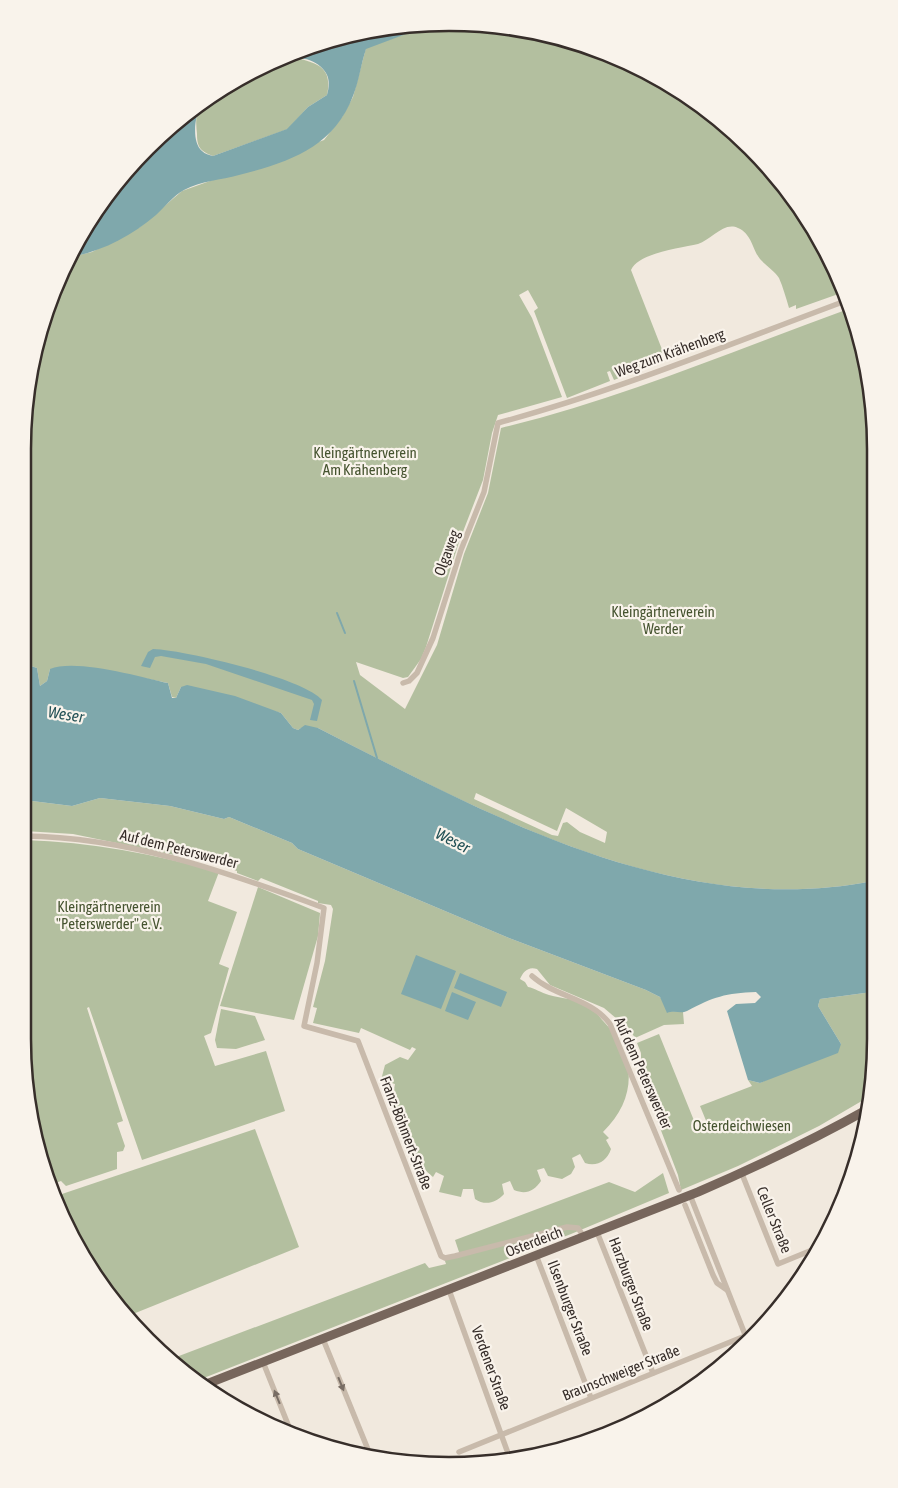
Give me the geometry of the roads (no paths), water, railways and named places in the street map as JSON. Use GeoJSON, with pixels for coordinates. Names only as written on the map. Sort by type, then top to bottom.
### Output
{"type":"FeatureCollection","features":[{"type":"Feature","properties":{"kind":"main road","name":"Osterdeich"},"geometry":{"type":"LineString","coordinates":[[212,1382],[742,1174],[860,1113]]}},
{"type":"Feature","properties":{"kind":"street","name":"Weg zum Krähenberg"},"geometry":{"type":"LineString","coordinates":[[498,423],[553,408],[593,394],[840,303]]}},
{"type":"Feature","properties":{"kind":"street","name":"Olgaweg"},"geometry":{"type":"LineString","coordinates":[[403,683],[410,681],[417,672],[433,638],[461,550],[484,492],[498,423]]}},
{"type":"Feature","properties":{"kind":"street","name":"Auf dem Peterswerder"},"geometry":{"type":"LineString","coordinates":[[31,836],[61,836],[174,857],[251,880],[324,908]]}},
{"type":"Feature","properties":{"kind":"street","name":"Franz-Böhmert-Straße"},"geometry":{"type":"LineString","coordinates":[[324,908],[317,963],[304,1026],[358,1041],[441,1256],[445,1258],[455,1256],[567,1227],[578,1228],[584,1237]]}},
{"type":"Feature","properties":{"kind":"street","name":"Auf dem Peterswerder"},"geometry":{"type":"LineString","coordinates":[[532,976],[543,986],[593,1007],[610,1024],[679,1190]]}},
{"type":"Feature","properties":{"kind":"street","name":"Celler Straße"},"geometry":{"type":"LineString","coordinates":[[742,1174],[778,1264],[809,1251]]}},
{"type":"Feature","properties":{"kind":"street"},"geometry":{"type":"LineString","coordinates":[[690,1195],[745,1332]]}},
{"type":"Feature","properties":{"kind":"street"},"geometry":{"type":"LineString","coordinates":[[685,1205],[713,1275],[718,1284],[727,1290]]}},
{"type":"Feature","properties":{"kind":"street","name":"Harzburger Straße"},"geometry":{"type":"LineString","coordinates":[[597,1232],[652,1373]]}},
{"type":"Feature","properties":{"kind":"street","name":"Ilsenburger Straße"},"geometry":{"type":"LineString","coordinates":[[536,1255],[591,1398]]}},
{"type":"Feature","properties":{"kind":"street","name":"Verdener Straße"},"geometry":{"type":"LineString","coordinates":[[449,1290],[508,1452]]}},
{"type":"Feature","properties":{"kind":"street"},"geometry":{"type":"LineString","coordinates":[[323,1339],[368,1449]]}},
{"type":"Feature","properties":{"kind":"street","name":"Braunschweiger Straße"},"geometry":{"type":"LineString","coordinates":[[459,1452],[738,1339]]}},
{"type":"Feature","properties":{"kind":"street"},"geometry":{"type":"LineString","coordinates":[[263,1362],[288,1425]]}},
{"type":"Feature","properties":{"kind":"water"},"geometry":{"type":"Polygon","coordinates":[[[407,34],[366,49],[353,96],[344,114],[334,128],[307,150],[275,164],[184,190],[137,230],[105,247],[79,255],[102,217],[135,174],[174,135],[197,117],[196,141],[203,152],[213,156],[287,129],[308,107],[327,95],[328,76],[321,67],[301,58],[341,45],[407,34]]]}},
{"type":"Feature","properties":{"kind":"water"},"geometry":{"type":"Polygon","coordinates":[[[153,649],[190,654],[215,660],[269,674],[292,683],[311,692],[322,700],[317,721],[310,720],[314,704],[312,700],[206,664],[161,656],[155,657],[150,668],[141,666],[148,652],[153,649]]]}},
{"type":"Feature","properties":{"kind":"water","name":"Weser"},"geometry":{"type":"Polygon","coordinates":[[[31,666],[37,668],[40,686],[47,681],[50,669],[61,666],[75,666],[125,673],[168,683],[172,698],[176,698],[181,687],[187,685],[235,696],[281,713],[293,728],[298,730],[305,725],[318,728],[449,794],[516,824],[585,851],[655,872],[727,886],[799,889],[867,882],[867,993],[820,999],[818,1006],[841,1044],[838,1053],[760,1083],[748,1080],[727,1011],[736,1004],[755,1003],[761,997],[756,992],[736,993],[712,999],[685,1012],[667,1013],[660,997],[646,990],[509,938],[298,849],[292,843],[229,817],[224,819],[170,806],[100,798],[72,806],[31,801],[31,666]]]}},
{"type":"Feature","properties":{"kind":"water"},"geometry":{"type":"Polygon","coordinates":[[[416,955],[456,971],[441,1009],[401,994],[416,955]]]}},
{"type":"Feature","properties":{"kind":"water"},"geometry":{"type":"Polygon","coordinates":[[[460,973],[507,992],[501,1007],[454,988],[460,973]]]}},
{"type":"Feature","properties":{"kind":"water"},"geometry":{"type":"Polygon","coordinates":[[[452,992],[476,1002],[468,1020],[445,1011],[452,992]]]}},
{"type":"Feature","properties":{"kind":"waterway"},"geometry":{"type":"LineString","coordinates":[[337,613],[345,633]]}},
{"type":"Feature","properties":{"kind":"waterway"},"geometry":{"type":"LineString","coordinates":[[354,681],[377,758]]}},
{"type":"Feature","properties":{"kind":"park label","name":"Kleingärtnerverein Am Krähenberg"},"geometry":{"type":"Point","coordinates":[365,462]}},
{"type":"Feature","properties":{"kind":"park label","name":"Kleingärtnerverein Werder"},"geometry":{"type":"Point","coordinates":[663,620]}},
{"type":"Feature","properties":{"kind":"park label","name":"Kleingärtnerverein \"Peterswerder\" e. V."},"geometry":{"type":"Point","coordinates":[109,916]}},
{"type":"Feature","properties":{"kind":"park label","name":"Osterdeichwiesen"},"geometry":{"type":"Point","coordinates":[742,1126]}}]}
